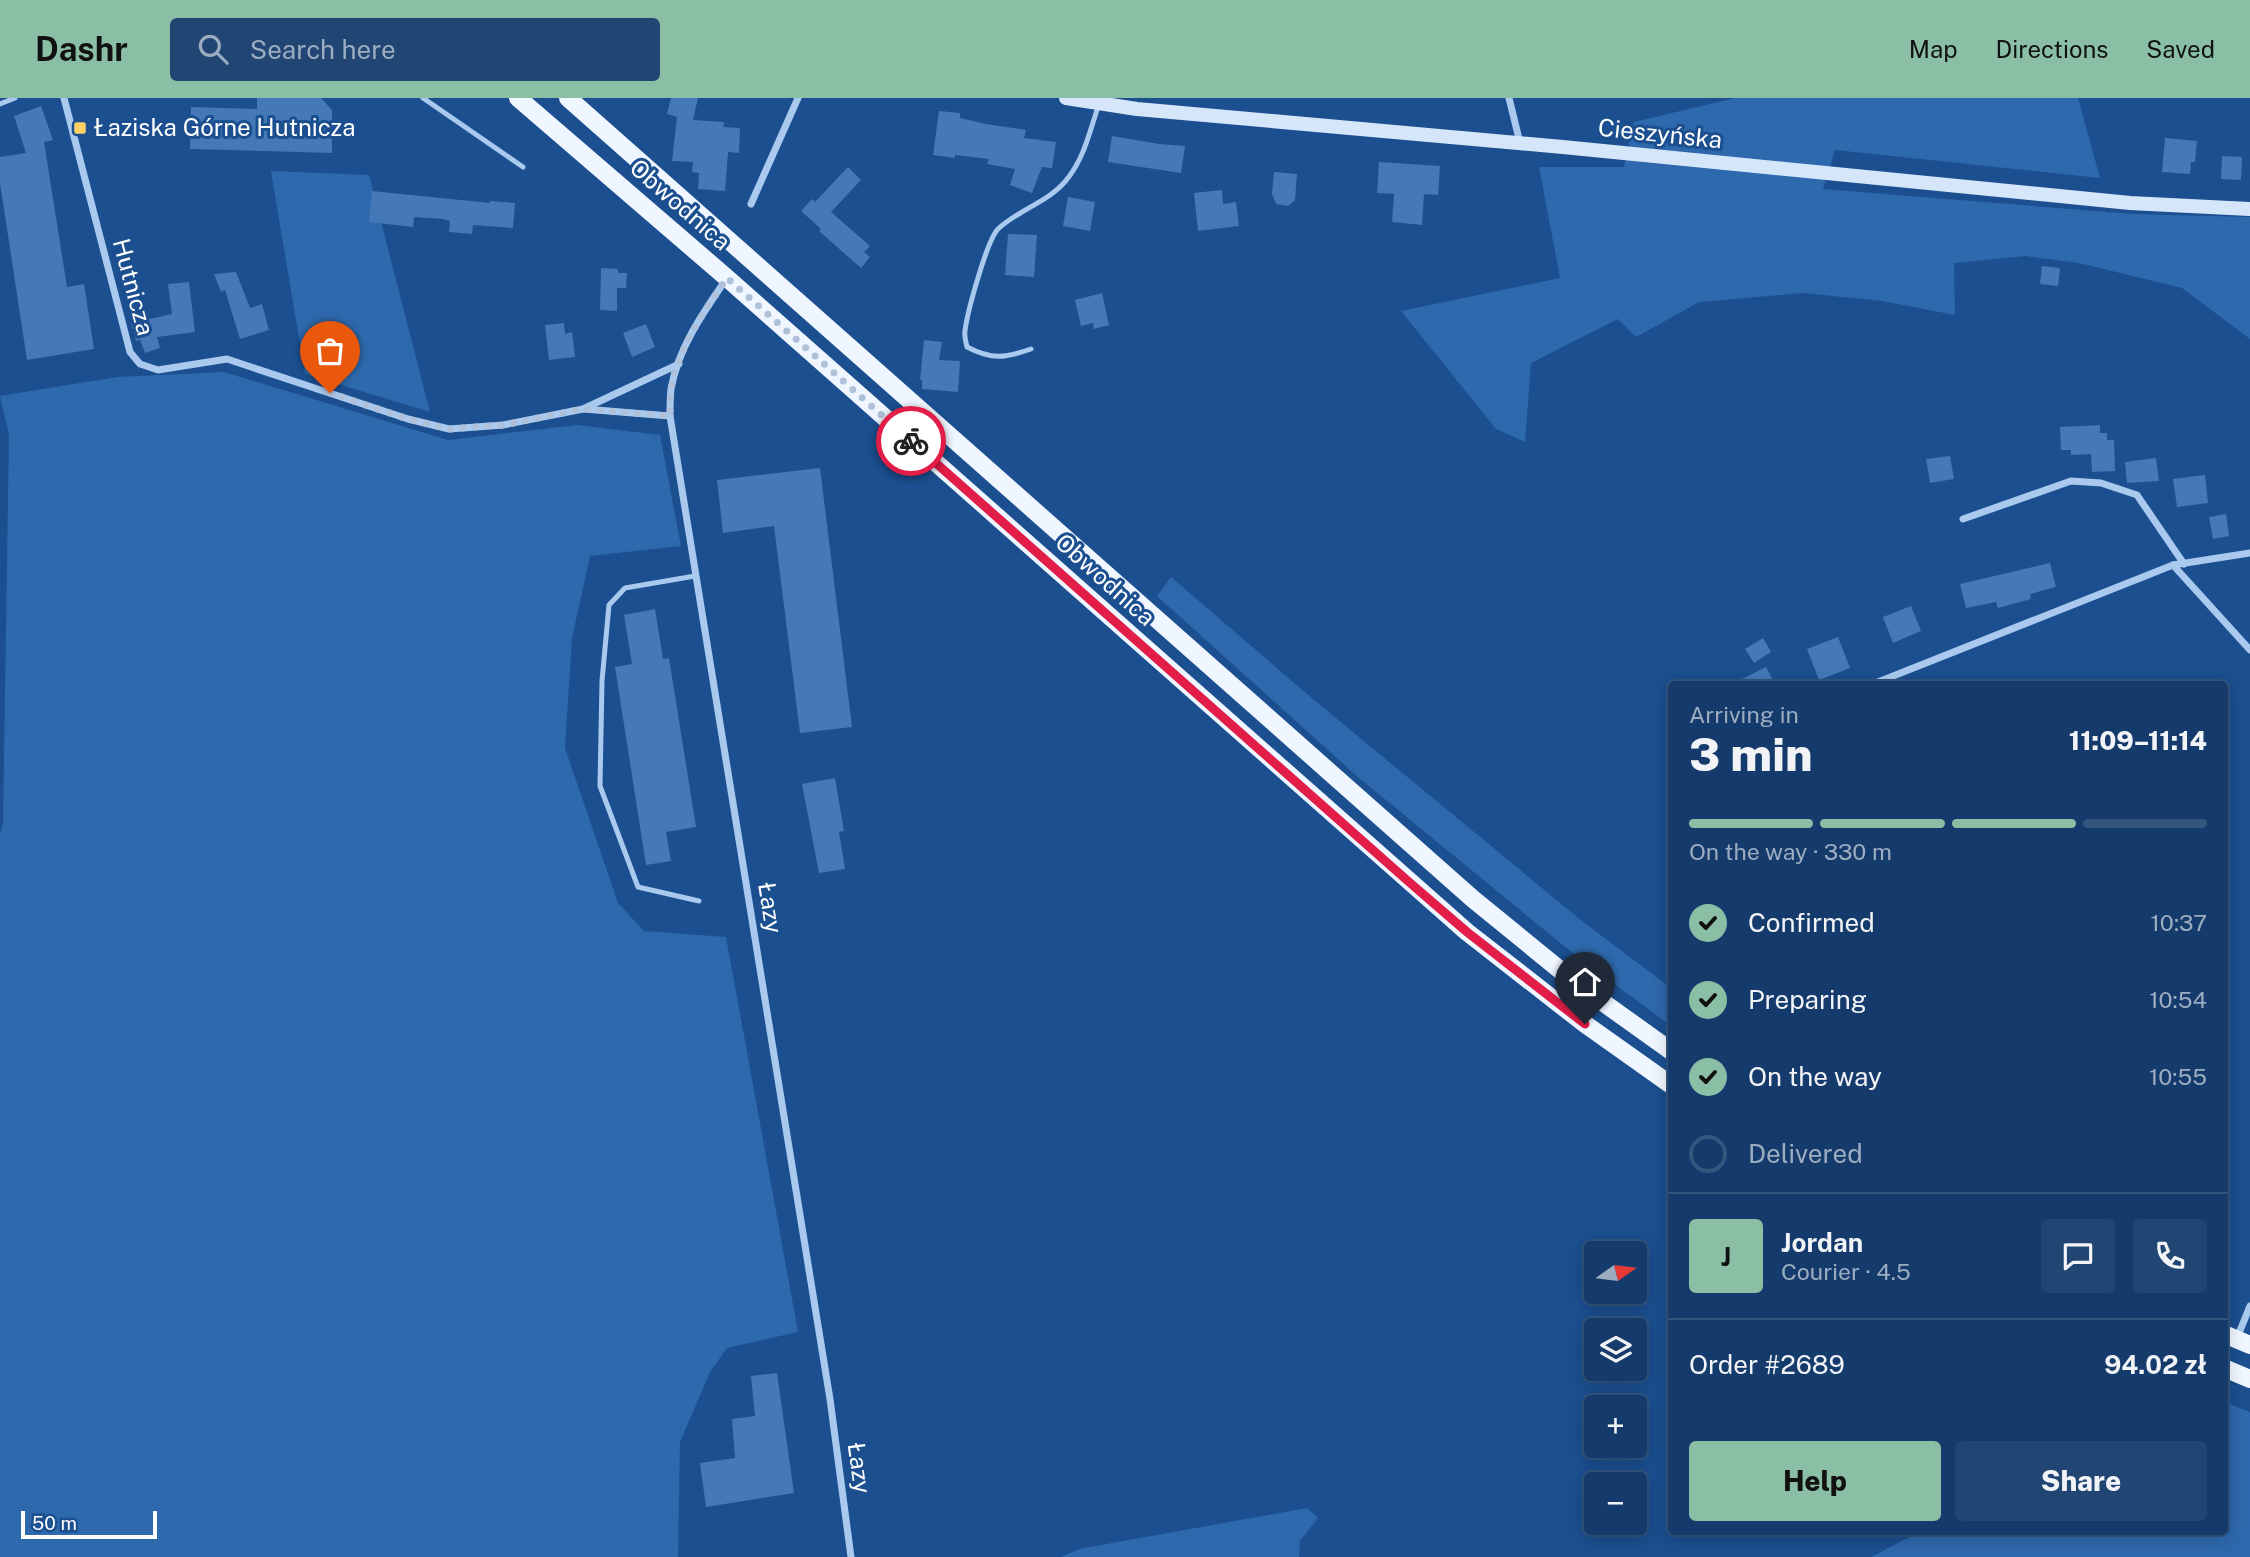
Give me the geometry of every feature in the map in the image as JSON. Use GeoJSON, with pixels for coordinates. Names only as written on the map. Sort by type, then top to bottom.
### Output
{"type":"FeatureCollection","features":[{"type":"Feature","properties":{"kind":"main road","name":"Obwodnica"},"geometry":{"type":"LineString","coordinates":[[518,98],[727,278],[1467,932],[1555,1002],[1668,1083]]}},
{"type":"Feature","properties":{"kind":"main road","name":"Obwodnica"},"geometry":{"type":"LineString","coordinates":[[568,98],[1474,899],[1577,983],[1668,1049]]}},
{"type":"Feature","properties":{"kind":"main road"},"geometry":{"type":"LineString","coordinates":[[2228,1370],[2250,1379]]}},
{"type":"Feature","properties":{"kind":"street","name":"Hutnicza"},"geometry":{"type":"LineString","coordinates":[[64,98],[130,352],[140,365],[158,370],[227,359],[408,419],[449,429],[503,425],[583,409]]}},
{"type":"Feature","properties":{"kind":"street"},"geometry":{"type":"LineString","coordinates":[[751,204],[798,98]]}},
{"type":"Feature","properties":{"kind":"street","name":"Cieszyńska"},"geometry":{"type":"LineString","coordinates":[[1066,98],[1099,104],[2130,203],[2250,209]]}},
{"type":"Feature","properties":{"kind":"street"},"geometry":{"type":"LineString","coordinates":[[1510,98],[1520,143]]}},
{"type":"Feature","properties":{"kind":"street","name":"Łazy"},"geometry":{"type":"LineString","coordinates":[[727,278],[700,316],[679,364],[671,389],[670,416],[820,1332],[851,1557]]}},
{"type":"Feature","properties":{"kind":"street"},"geometry":{"type":"LineString","coordinates":[[583,409],[679,364]]}},
{"type":"Feature","properties":{"kind":"street"},"geometry":{"type":"LineString","coordinates":[[583,409],[670,416]]}},
{"type":"Feature","properties":{"kind":"street"},"geometry":{"type":"LineString","coordinates":[[1963,519],[2071,481],[2101,482],[2137,495],[2184,564]]}},
{"type":"Feature","properties":{"kind":"street"},"geometry":{"type":"LineString","coordinates":[[1882,681],[2174,565],[2250,553]]}},
{"type":"Feature","properties":{"kind":"street"},"geometry":{"type":"LineString","coordinates":[[2174,565],[2250,650]]}},
{"type":"Feature","properties":{"kind":"street"},"geometry":{"type":"LineString","coordinates":[[2237,1339],[2250,1306]]}},
{"type":"Feature","properties":{"kind":"lane"},"geometry":{"type":"LineString","coordinates":[[0,104],[15,98]]}},
{"type":"Feature","properties":{"kind":"lane"},"geometry":{"type":"LineString","coordinates":[[423,98],[523,167]]}},
{"type":"Feature","properties":{"kind":"lane"},"geometry":{"type":"LineString","coordinates":[[1031,349],[1006,357],[982,355],[967,347],[964,334],[975,291],[995,232],[1010,219],[1042,201],[1066,180],[1085,151],[1099,104]]}},
{"type":"Feature","properties":{"kind":"lane"},"geometry":{"type":"LineString","coordinates":[[695,576],[625,588],[609,605],[602,681],[600,786],[638,887],[699,901]]}},
{"type":"Feature","properties":{"kind":"shaded area"},"geometry":{"type":"Polygon","coordinates":[[[1735,98],[2078,98],[2100,178],[1835,150],[1823,189],[2132,214],[2250,217],[2250,339],[2182,288],[2079,263],[2025,256],[1954,263],[1955,315],[1882,301],[1803,293],[1699,302],[1636,337],[1618,319],[1531,363],[1525,442],[1496,429],[1401,311],[1560,278],[1539,167],[1624,167],[1634,122],[1735,98]]]}},
{"type":"Feature","properties":{"kind":"shaded area"},"geometry":{"type":"Polygon","coordinates":[[[271,171],[369,175],[430,412],[305,374],[271,171]]]}},
{"type":"Feature","properties":{"kind":"shaded area"},"geometry":{"type":"Polygon","coordinates":[[[224,372],[448,440],[577,425],[660,435],[681,546],[590,556],[572,638],[565,748],[618,903],[644,931],[726,937],[798,1332],[727,1348],[710,1372],[680,1442],[678,1557],[0,1557],[0,833],[3,823],[9,435],[0,396],[117,377],[224,372]]]}},
{"type":"Feature","properties":{"kind":"shaded area"},"geometry":{"type":"Polygon","coordinates":[[[1171,577],[1314,700],[1582,921],[1668,986],[1668,1024],[1569,950],[1359,778],[1157,596],[1171,577]]]}},
{"type":"Feature","properties":{"kind":"shaded area"},"geometry":{"type":"Polygon","coordinates":[[[2228,1404],[2250,1412],[2250,1557],[1871,1557],[1913,1535],[2228,1535],[2228,1404]]]}},
{"type":"Feature","properties":{"kind":"shaded area"},"geometry":{"type":"Polygon","coordinates":[[[1307,1508],[1318,1518],[1300,1541],[1299,1557],[1061,1557],[1079,1549],[1307,1508]]]}},
{"type":"Feature","properties":{"kind":"building"},"geometry":{"type":"Polygon","coordinates":[[[257,98],[321,98],[332,110],[332,153],[190,149],[191,107],[257,109],[257,98]]]}},
{"type":"Feature","properties":{"kind":"building"},"geometry":{"type":"Polygon","coordinates":[[[671,98],[698,98],[693,120],[724,122],[723,127],[740,128],[739,153],[728,152],[725,191],[698,189],[699,173],[692,172],[693,162],[672,161],[677,117],[667,114],[671,98]]]}},
{"type":"Feature","properties":{"kind":"building"},"geometry":{"type":"Polygon","coordinates":[[[41,106],[53,140],[44,142],[67,287],[84,284],[94,349],[27,360],[0,183],[0,157],[26,153],[14,116],[41,106]]]}},
{"type":"Feature","properties":{"kind":"building"},"geometry":{"type":"Polygon","coordinates":[[[939,111],[960,113],[960,118],[986,124],[1026,130],[1024,138],[1056,142],[1052,168],[1042,167],[1032,193],[1010,185],[1015,169],[987,164],[989,159],[933,155],[939,111]]]}},
{"type":"Feature","properties":{"kind":"building"},"geometry":{"type":"Polygon","coordinates":[[[1112,136],[1185,146],[1181,173],[1108,162],[1112,136]]]}},
{"type":"Feature","properties":{"kind":"building"},"geometry":{"type":"Polygon","coordinates":[[[2165,138],[2197,141],[2195,162],[2191,162],[2190,174],[2162,172],[2165,138]]]}},
{"type":"Feature","properties":{"kind":"building"},"geometry":{"type":"Polygon","coordinates":[[[2222,156],[2242,157],[2241,180],[2221,179],[2222,156]]]}},
{"type":"Feature","properties":{"kind":"building"},"geometry":{"type":"Polygon","coordinates":[[[1379,162],[1440,166],[1438,195],[1424,194],[1422,225],[1392,222],[1394,194],[1377,193],[1379,162]]]}},
{"type":"Feature","properties":{"kind":"building"},"geometry":{"type":"Polygon","coordinates":[[[848,167],[861,180],[831,212],[870,246],[864,252],[870,257],[861,268],[819,231],[821,229],[801,211],[812,199],[815,202],[848,167]]]}},
{"type":"Feature","properties":{"kind":"building"},"geometry":{"type":"Polygon","coordinates":[[[1274,172],[1297,174],[1295,200],[1288,206],[1276,204],[1272,194],[1274,172]]]}},
{"type":"Feature","properties":{"kind":"building"},"geometry":{"type":"Polygon","coordinates":[[[1222,190],[1223,204],[1236,202],[1239,226],[1198,231],[1194,193],[1222,190]]]}},
{"type":"Feature","properties":{"kind":"building"},"geometry":{"type":"Polygon","coordinates":[[[372,191],[515,203],[513,228],[473,225],[472,234],[449,232],[450,221],[443,219],[414,217],[413,227],[369,222],[372,191]]]}},
{"type":"Feature","properties":{"kind":"building"},"geometry":{"type":"Polygon","coordinates":[[[1068,197],[1095,202],[1090,231],[1063,226],[1068,197]]]}},
{"type":"Feature","properties":{"kind":"building"},"geometry":{"type":"Polygon","coordinates":[[[1008,234],[1037,235],[1034,277],[1005,275],[1008,234]]]}},
{"type":"Feature","properties":{"kind":"building"},"geometry":{"type":"Polygon","coordinates":[[[2042,266],[2060,268],[2058,286],[2040,284],[2042,266]]]}},
{"type":"Feature","properties":{"kind":"building"},"geometry":{"type":"Polygon","coordinates":[[[601,268],[618,269],[618,273],[627,273],[626,288],[617,288],[617,311],[600,310],[601,268]]]}},
{"type":"Feature","properties":{"kind":"building"},"geometry":{"type":"Polygon","coordinates":[[[236,272],[250,308],[262,304],[269,330],[240,339],[225,290],[221,292],[214,274],[236,272]]]}},
{"type":"Feature","properties":{"kind":"building"},"geometry":{"type":"Polygon","coordinates":[[[189,282],[195,332],[157,337],[160,348],[145,353],[140,340],[136,341],[131,323],[172,314],[168,284],[189,282]]]}},
{"type":"Feature","properties":{"kind":"building"},"geometry":{"type":"Polygon","coordinates":[[[1102,293],[1109,325],[1094,329],[1093,323],[1081,326],[1075,300],[1102,293]]]}},
{"type":"Feature","properties":{"kind":"building"},"geometry":{"type":"Polygon","coordinates":[[[564,323],[565,334],[572,332],[575,357],[549,360],[545,325],[564,323]]]}},
{"type":"Feature","properties":{"kind":"building"},"geometry":{"type":"Polygon","coordinates":[[[646,324],[655,347],[632,357],[623,333],[646,324]]]}},
{"type":"Feature","properties":{"kind":"building"},"geometry":{"type":"Polygon","coordinates":[[[924,340],[942,342],[939,360],[960,361],[958,392],[922,389],[920,380],[924,340]]]}},
{"type":"Feature","properties":{"kind":"building"},"geometry":{"type":"Polygon","coordinates":[[[2100,425],[2100,433],[2107,433],[2107,440],[2114,440],[2115,471],[2092,472],[2091,454],[2071,455],[2071,450],[2061,450],[2060,427],[2100,425]]]}},
{"type":"Feature","properties":{"kind":"building"},"geometry":{"type":"Polygon","coordinates":[[[1950,456],[1954,479],[1930,483],[1926,459],[1950,456]]]}},
{"type":"Feature","properties":{"kind":"building"},"geometry":{"type":"Polygon","coordinates":[[[2156,458],[2159,481],[2127,483],[2125,462],[2156,458]]]}},
{"type":"Feature","properties":{"kind":"building"},"geometry":{"type":"Polygon","coordinates":[[[820,468],[852,727],[800,733],[774,526],[723,533],[717,480],[820,468]]]}},
{"type":"Feature","properties":{"kind":"building"},"geometry":{"type":"Polygon","coordinates":[[[2205,475],[2208,503],[2177,507],[2173,479],[2205,475]]]}},
{"type":"Feature","properties":{"kind":"building"},"geometry":{"type":"Polygon","coordinates":[[[2226,514],[2229,536],[2213,539],[2209,517],[2226,514]]]}},
{"type":"Feature","properties":{"kind":"building"},"geometry":{"type":"Polygon","coordinates":[[[2050,563],[2056,587],[2030,594],[2031,599],[1998,608],[1996,602],[1966,608],[1960,584],[2050,563]]]}},
{"type":"Feature","properties":{"kind":"building"},"geometry":{"type":"Polygon","coordinates":[[[1911,606],[1921,631],[1893,643],[1883,617],[1911,606]]]}},
{"type":"Feature","properties":{"kind":"building"},"geometry":{"type":"Polygon","coordinates":[[[655,609],[663,659],[669,658],[696,827],[666,832],[671,861],[646,865],[615,667],[632,664],[624,615],[655,609]]]}},
{"type":"Feature","properties":{"kind":"building"},"geometry":{"type":"Polygon","coordinates":[[[1838,637],[1850,668],[1819,680],[1807,649],[1838,637]]]}},
{"type":"Feature","properties":{"kind":"building"},"geometry":{"type":"Polygon","coordinates":[[[1763,638],[1771,652],[1754,663],[1745,649],[1763,638]]]}},
{"type":"Feature","properties":{"kind":"building"},"geometry":{"type":"Polygon","coordinates":[[[1766,667],[1773,681],[1738,681],[1766,667]]]}},
{"type":"Feature","properties":{"kind":"building"},"geometry":{"type":"Polygon","coordinates":[[[835,778],[844,831],[839,832],[845,869],[819,873],[802,784],[835,778]]]}},
{"type":"Feature","properties":{"kind":"building"},"geometry":{"type":"Polygon","coordinates":[[[777,1373],[794,1493],[706,1507],[700,1463],[735,1458],[732,1419],[755,1416],[751,1376],[777,1373]]]}},
{"type":"Feature","properties":{"kind":"way so far"},"geometry":{"type":"LineString","coordinates":[[330,393],[408,419],[449,429],[503,425],[583,409],[670,416],[671,389],[679,364],[700,316],[727,278],[911,441]]}},
{"type":"Feature","properties":{"kind":"place","name":"Łaziska Górne Hutnicza"},"geometry":{"type":"Point","coordinates":[80,128]}},
{"type":"Feature","properties":{"kind":"route"},"geometry":{"type":"LineString","coordinates":[[911,441],[1409,882],[1535,987],[1585,1024]]}}]}
